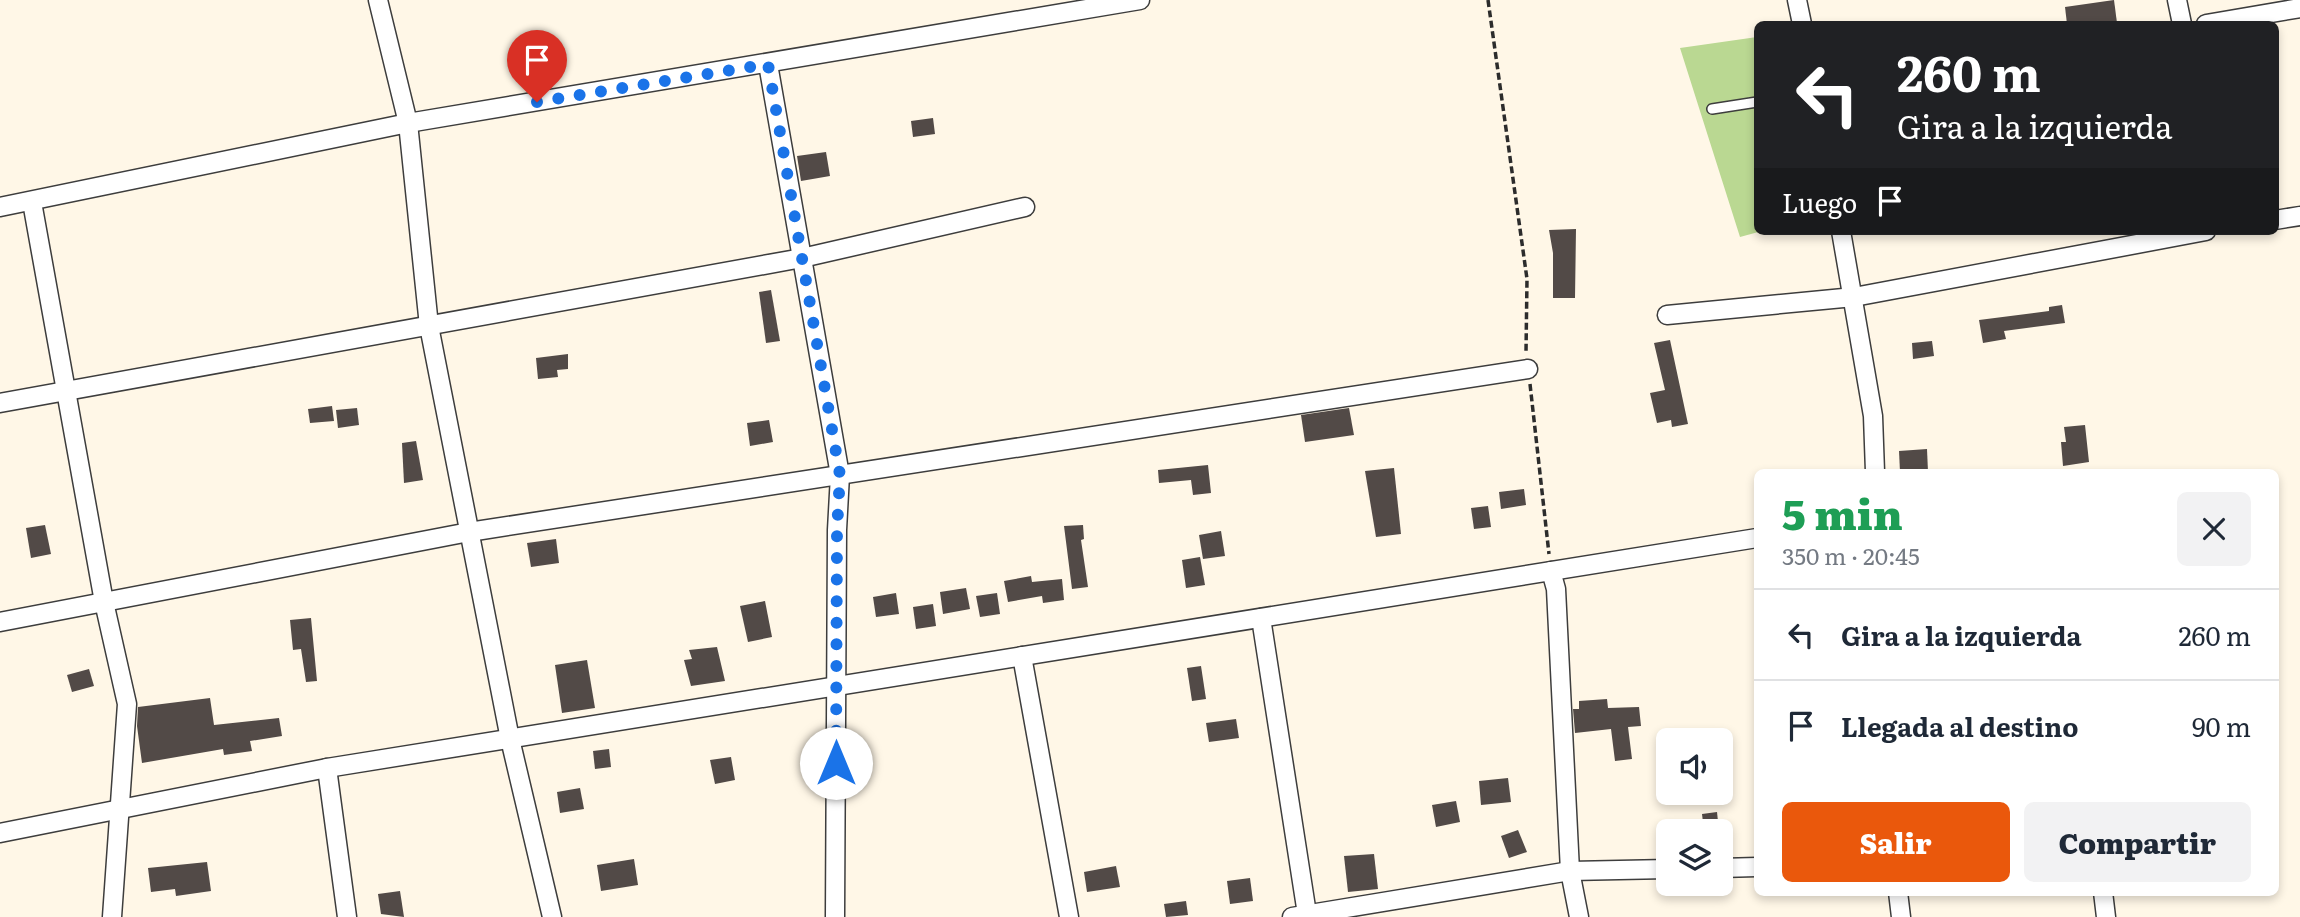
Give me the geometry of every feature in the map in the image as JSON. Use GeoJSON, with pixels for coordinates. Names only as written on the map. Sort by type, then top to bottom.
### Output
{"type":"FeatureCollection","features":[{"type":"Feature","properties":{"kind":"street"},"geometry":{"type":"LineString","coordinates":[[378,0],[408,123],[429,326],[510,738],[552,917]]}},
{"type":"Feature","properties":{"kind":"street"},"geometry":{"type":"LineString","coordinates":[[0,206],[32,202],[408,123],[1140,0]]}},
{"type":"Feature","properties":{"kind":"street"},"geometry":{"type":"LineString","coordinates":[[1797,0],[1801,21]]}},
{"type":"Feature","properties":{"kind":"street"},"geometry":{"type":"LineString","coordinates":[[2177,0],[2181,21]]}},
{"type":"Feature","properties":{"kind":"street"},"geometry":{"type":"LineString","coordinates":[[2224,21],[2300,8]]}},
{"type":"Feature","properties":{"kind":"street"},"geometry":{"type":"LineString","coordinates":[[768,64],[840,475],[835,917]]}},
{"type":"Feature","properties":{"kind":"street"},"geometry":{"type":"LineString","coordinates":[[32,202],[64,391],[104,602],[127,704],[112,917]]}},
{"type":"Feature","properties":{"kind":"street"},"geometry":{"type":"LineString","coordinates":[[0,402],[802,258],[1026,207]]}},
{"type":"Feature","properties":{"kind":"street"},"geometry":{"type":"LineString","coordinates":[[2279,219],[2300,216]]}},
{"type":"Feature","properties":{"kind":"street"},"geometry":{"type":"LineString","coordinates":[[1842,235],[1873,416],[1875,469]]}},
{"type":"Feature","properties":{"kind":"street"},"geometry":{"type":"LineString","coordinates":[[1667,315],[1854,298],[2185,235]]}},
{"type":"Feature","properties":{"kind":"street"},"geometry":{"type":"LineString","coordinates":[[0,622],[469,532],[1528,369]]}},
{"type":"Feature","properties":{"kind":"street"},"geometry":{"type":"LineString","coordinates":[[0,833],[327,768],[1754,538]]}},
{"type":"Feature","properties":{"kind":"street"},"geometry":{"type":"LineString","coordinates":[[1551,571],[1556,589],[1570,871],[1579,917]]}},
{"type":"Feature","properties":{"kind":"street"},"geometry":{"type":"LineString","coordinates":[[1261,618],[1300,915],[1570,871],[1656,869]]}},
{"type":"Feature","properties":{"kind":"street"},"geometry":{"type":"LineString","coordinates":[[1022,656],[1069,917]]}},
{"type":"Feature","properties":{"kind":"street"},"geometry":{"type":"LineString","coordinates":[[327,768],[347,917]]}},
{"type":"Feature","properties":{"kind":"street"},"geometry":{"type":"LineString","coordinates":[[1733,868],[1754,867]]}},
{"type":"Feature","properties":{"kind":"street"},"geometry":{"type":"LineString","coordinates":[[1898,896],[1900,917]]}},
{"type":"Feature","properties":{"kind":"street"},"geometry":{"type":"LineString","coordinates":[[2103,896],[2106,917]]}},
{"type":"Feature","properties":{"kind":"lane"},"geometry":{"type":"LineString","coordinates":[[1712,109],[1754,102]]}},
{"type":"Feature","properties":{"kind":"path"},"geometry":{"type":"LineString","coordinates":[[1488,0],[1527,279],[1524,336],[1551,571]]}},
{"type":"Feature","properties":{"kind":"green space"},"geometry":{"type":"Polygon","coordinates":[[[1754,37],[1754,233],[1740,237],[1680,48],[1754,37]]]}},
{"type":"Feature","properties":{"kind":"building"},"geometry":{"type":"Polygon","coordinates":[[[2114,0],[2117,21],[2067,21],[2065,7],[2114,0]]]}},
{"type":"Feature","properties":{"kind":"building"},"geometry":{"type":"Polygon","coordinates":[[[933,118],[935,134],[913,137],[911,121],[933,118]]]}},
{"type":"Feature","properties":{"kind":"building"},"geometry":{"type":"Polygon","coordinates":[[[826,152],[830,176],[801,181],[797,156],[826,152]]]}},
{"type":"Feature","properties":{"kind":"building"},"geometry":{"type":"Polygon","coordinates":[[[1576,229],[1575,298],[1553,298],[1553,253],[1549,230],[1576,229]]]}},
{"type":"Feature","properties":{"kind":"building"},"geometry":{"type":"Polygon","coordinates":[[[771,290],[780,341],[766,343],[759,292],[771,290]]]}},
{"type":"Feature","properties":{"kind":"building"},"geometry":{"type":"Polygon","coordinates":[[[2062,305],[2065,323],[2004,331],[2006,339],[1983,343],[1979,320],[2049,311],[2049,307],[2062,305]]]}},
{"type":"Feature","properties":{"kind":"building"},"geometry":{"type":"Polygon","coordinates":[[[1670,340],[1688,424],[1672,427],[1671,420],[1657,423],[1650,393],[1665,390],[1654,343],[1670,340]]]}},
{"type":"Feature","properties":{"kind":"building"},"geometry":{"type":"Polygon","coordinates":[[[1932,341],[1934,356],[1913,359],[1912,343],[1932,341]]]}},
{"type":"Feature","properties":{"kind":"building"},"geometry":{"type":"Polygon","coordinates":[[[568,354],[568,369],[557,370],[558,377],[538,379],[536,358],[568,354]]]}},
{"type":"Feature","properties":{"kind":"building"},"geometry":{"type":"Polygon","coordinates":[[[332,406],[334,421],[310,423],[308,409],[332,406]]]}},
{"type":"Feature","properties":{"kind":"building"},"geometry":{"type":"Polygon","coordinates":[[[357,408],[359,425],[338,428],[336,410],[357,408]]]}},
{"type":"Feature","properties":{"kind":"building"},"geometry":{"type":"Polygon","coordinates":[[[1349,408],[1354,435],[1305,442],[1301,415],[1349,408]]]}},
{"type":"Feature","properties":{"kind":"building"},"geometry":{"type":"Polygon","coordinates":[[[769,420],[773,442],[750,446],[747,423],[769,420]]]}},
{"type":"Feature","properties":{"kind":"building"},"geometry":{"type":"Polygon","coordinates":[[[2085,425],[2089,462],[2063,466],[2061,442],[2066,442],[2064,427],[2085,425]]]}},
{"type":"Feature","properties":{"kind":"building"},"geometry":{"type":"Polygon","coordinates":[[[416,441],[423,480],[404,483],[402,443],[416,441]]]}},
{"type":"Feature","properties":{"kind":"building"},"geometry":{"type":"Polygon","coordinates":[[[1927,449],[1928,469],[1900,469],[1899,451],[1927,449]]]}},
{"type":"Feature","properties":{"kind":"building"},"geometry":{"type":"Polygon","coordinates":[[[1208,465],[1211,493],[1193,495],[1191,480],[1159,483],[1158,470],[1208,465]]]}},
{"type":"Feature","properties":{"kind":"building"},"geometry":{"type":"Polygon","coordinates":[[[1394,468],[1401,534],[1376,537],[1365,471],[1394,468]]]}},
{"type":"Feature","properties":{"kind":"building"},"geometry":{"type":"Polygon","coordinates":[[[1524,489],[1526,505],[1501,509],[1499,492],[1524,489]]]}},
{"type":"Feature","properties":{"kind":"building"},"geometry":{"type":"Polygon","coordinates":[[[1488,506],[1491,527],[1474,529],[1471,508],[1488,506]]]}},
{"type":"Feature","properties":{"kind":"building"},"geometry":{"type":"Polygon","coordinates":[[[45,525],[51,554],[31,558],[26,528],[45,525]]]}},
{"type":"Feature","properties":{"kind":"building"},"geometry":{"type":"Polygon","coordinates":[[[1083,525],[1084,539],[1081,540],[1088,587],[1072,589],[1064,526],[1083,525]]]}},
{"type":"Feature","properties":{"kind":"building"},"geometry":{"type":"Polygon","coordinates":[[[1221,531],[1225,556],[1203,559],[1199,535],[1221,531]]]}},
{"type":"Feature","properties":{"kind":"building"},"geometry":{"type":"Polygon","coordinates":[[[556,539],[559,563],[531,567],[527,543],[556,539]]]}},
{"type":"Feature","properties":{"kind":"building"},"geometry":{"type":"Polygon","coordinates":[[[1200,557],[1205,585],[1186,588],[1182,560],[1200,557]]]}},
{"type":"Feature","properties":{"kind":"building"},"geometry":{"type":"Polygon","coordinates":[[[1031,576],[1032,582],[1062,579],[1064,600],[1043,603],[1042,596],[1008,602],[1004,581],[1031,576]]]}},
{"type":"Feature","properties":{"kind":"building"},"geometry":{"type":"Polygon","coordinates":[[[966,588],[970,609],[943,614],[940,592],[966,588]]]}},
{"type":"Feature","properties":{"kind":"building"},"geometry":{"type":"Polygon","coordinates":[[[896,593],[899,614],[876,617],[873,597],[896,593]]]}},
{"type":"Feature","properties":{"kind":"building"},"geometry":{"type":"Polygon","coordinates":[[[997,593],[1000,614],[980,617],[976,596],[997,593]]]}},
{"type":"Feature","properties":{"kind":"building"},"geometry":{"type":"Polygon","coordinates":[[[765,601],[772,637],[748,642],[740,606],[765,601]]]}},
{"type":"Feature","properties":{"kind":"building"},"geometry":{"type":"Polygon","coordinates":[[[933,604],[936,626],[916,629],[913,607],[933,604]]]}},
{"type":"Feature","properties":{"kind":"building"},"geometry":{"type":"Polygon","coordinates":[[[311,618],[317,681],[306,682],[301,649],[293,650],[290,620],[311,618]]]}},
{"type":"Feature","properties":{"kind":"building"},"geometry":{"type":"Polygon","coordinates":[[[717,647],[725,681],[691,686],[684,660],[692,659],[689,650],[717,647]]]}},
{"type":"Feature","properties":{"kind":"building"},"geometry":{"type":"Polygon","coordinates":[[[587,660],[595,708],[562,713],[555,665],[587,660]]]}},
{"type":"Feature","properties":{"kind":"building"},"geometry":{"type":"Polygon","coordinates":[[[1201,666],[1206,699],[1192,701],[1187,668],[1201,666]]]}},
{"type":"Feature","properties":{"kind":"building"},"geometry":{"type":"Polygon","coordinates":[[[89,669],[94,686],[72,692],[67,675],[89,669]]]}},
{"type":"Feature","properties":{"kind":"building"},"geometry":{"type":"Polygon","coordinates":[[[210,698],[214,725],[279,718],[282,736],[250,741],[252,751],[224,755],[223,749],[142,763],[137,726],[138,707],[210,698]]]}},
{"type":"Feature","properties":{"kind":"building"},"geometry":{"type":"Polygon","coordinates":[[[1607,699],[1608,708],[1639,707],[1641,726],[1628,727],[1632,759],[1615,761],[1611,729],[1575,733],[1573,709],[1579,709],[1579,701],[1607,699]]]}},
{"type":"Feature","properties":{"kind":"building"},"geometry":{"type":"Polygon","coordinates":[[[1236,719],[1239,738],[1209,742],[1206,723],[1236,719]]]}},
{"type":"Feature","properties":{"kind":"building"},"geometry":{"type":"Polygon","coordinates":[[[609,749],[611,767],[595,769],[593,751],[609,749]]]}},
{"type":"Feature","properties":{"kind":"building"},"geometry":{"type":"Polygon","coordinates":[[[731,757],[735,780],[715,784],[710,760],[731,757]]]}},
{"type":"Feature","properties":{"kind":"building"},"geometry":{"type":"Polygon","coordinates":[[[1508,778],[1511,802],[1481,805],[1479,781],[1508,778]]]}},
{"type":"Feature","properties":{"kind":"building"},"geometry":{"type":"Polygon","coordinates":[[[580,788],[584,809],[560,813],[557,792],[580,788]]]}},
{"type":"Feature","properties":{"kind":"building"},"geometry":{"type":"Polygon","coordinates":[[[1456,801],[1460,822],[1436,827],[1432,805],[1456,801]]]}},
{"type":"Feature","properties":{"kind":"building"},"geometry":{"type":"Polygon","coordinates":[[[1717,812],[1718,819],[1703,819],[1702,814],[1717,812]]]}},
{"type":"Feature","properties":{"kind":"building"},"geometry":{"type":"Polygon","coordinates":[[[1518,830],[1527,852],[1509,858],[1501,836],[1518,830]]]}},
{"type":"Feature","properties":{"kind":"building"},"geometry":{"type":"Polygon","coordinates":[[[1374,854],[1378,889],[1348,892],[1344,856],[1374,854]]]}},
{"type":"Feature","properties":{"kind":"building"},"geometry":{"type":"Polygon","coordinates":[[[634,859],[638,885],[601,891],[597,865],[634,859]]]}},
{"type":"Feature","properties":{"kind":"building"},"geometry":{"type":"Polygon","coordinates":[[[207,862],[211,891],[176,896],[175,889],[151,892],[148,868],[207,862]]]}},
{"type":"Feature","properties":{"kind":"building"},"geometry":{"type":"Polygon","coordinates":[[[1116,866],[1120,887],[1087,892],[1084,872],[1116,866]]]}},
{"type":"Feature","properties":{"kind":"building"},"geometry":{"type":"Polygon","coordinates":[[[1250,878],[1253,901],[1230,904],[1227,881],[1250,878]]]}},
{"type":"Feature","properties":{"kind":"building"},"geometry":{"type":"Polygon","coordinates":[[[400,891],[404,917],[381,914],[378,894],[400,891]]]}},
{"type":"Feature","properties":{"kind":"building"},"geometry":{"type":"Polygon","coordinates":[[[1186,901],[1188,915],[1166,917],[1164,904],[1186,901]]]}},
{"type":"Feature","properties":{"kind":"route"},"geometry":{"type":"LineString","coordinates":[[537,102],[768,64],[840,475],[837,530],[836,763]]}}]}
